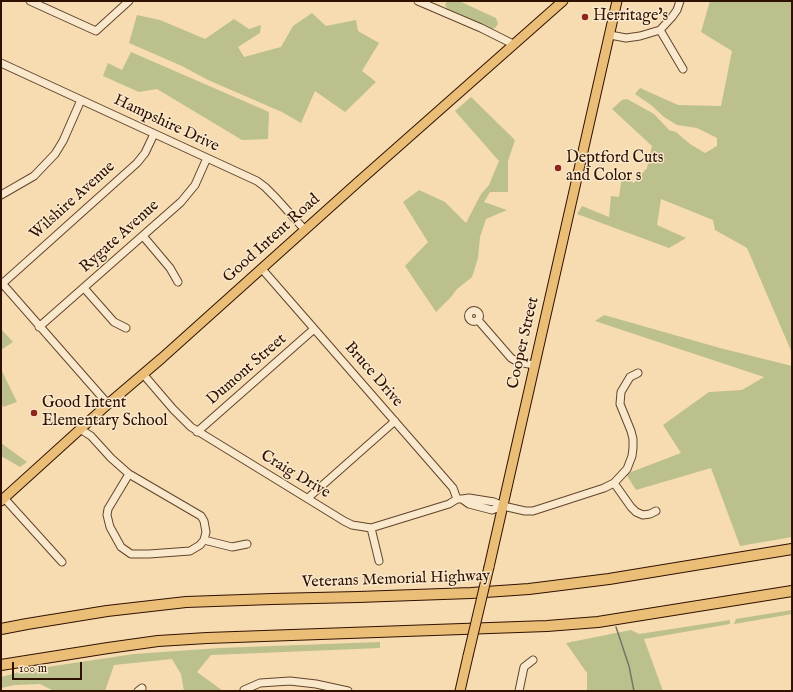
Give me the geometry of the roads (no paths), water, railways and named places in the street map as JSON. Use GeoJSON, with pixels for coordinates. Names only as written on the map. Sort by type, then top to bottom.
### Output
{"type":"FeatureCollection","features":[{"type":"Feature","properties":{"kind":"highway","name":"Veterans Memorial Highway"},"geometry":{"type":"LineString","coordinates":[[1,629],[107,611],[186,602],[358,598],[529,589],[609,579],[792,549]]}},
{"type":"Feature","properties":{"kind":"highway"},"geometry":{"type":"LineString","coordinates":[[1,665],[158,641],[547,626],[598,622],[792,591]]}},
{"type":"Feature","properties":{"kind":"main road","name":"Good Intent Road"},"geometry":{"type":"LineString","coordinates":[[3,500],[108,404],[563,1]]}},
{"type":"Feature","properties":{"kind":"main road","name":"Cooper Street"},"geometry":{"type":"LineString","coordinates":[[460,691],[617,1]]}},
{"type":"Feature","properties":{"kind":"street"},"geometry":{"type":"LineString","coordinates":[[30,1],[96,31],[129,1]]}},
{"type":"Feature","properties":{"kind":"street"},"geometry":{"type":"LineString","coordinates":[[418,1],[481,28],[513,44]]}},
{"type":"Feature","properties":{"kind":"street"},"geometry":{"type":"LineString","coordinates":[[610,35],[626,38],[640,36],[660,30],[677,10],[680,1]]}},
{"type":"Feature","properties":{"kind":"street"},"geometry":{"type":"LineString","coordinates":[[660,30],[683,69]]}},
{"type":"Feature","properties":{"kind":"street","name":"Hampshire Drive"},"geometry":{"type":"LineString","coordinates":[[1,63],[257,182],[265,187],[305,230]]}},
{"type":"Feature","properties":{"kind":"street"},"geometry":{"type":"LineString","coordinates":[[1,195],[34,176],[55,154],[63,141],[81,100]]}},
{"type":"Feature","properties":{"kind":"street","name":"Wilshire Avenue"},"geometry":{"type":"LineString","coordinates":[[2,283],[137,163],[145,153],[154,134]]}},
{"type":"Feature","properties":{"kind":"street","name":"Rygate Avenue"},"geometry":{"type":"LineString","coordinates":[[40,327],[143,236],[190,192],[195,185],[207,158]]}},
{"type":"Feature","properties":{"kind":"street"},"geometry":{"type":"LineString","coordinates":[[143,236],[170,268],[178,282]]}},
{"type":"Feature","properties":{"kind":"street","name":"Bruce Drive"},"geometry":{"type":"LineString","coordinates":[[262,269],[453,488],[460,499]]}},
{"type":"Feature","properties":{"kind":"street"},"geometry":{"type":"LineString","coordinates":[[2,283],[108,404]]}},
{"type":"Feature","properties":{"kind":"street"},"geometry":{"type":"LineString","coordinates":[[84,288],[114,322],[126,328]]}},
{"type":"Feature","properties":{"kind":"street"},"geometry":{"type":"LineString","coordinates":[[478,320],[511,358],[518,362],[534,366]]}},
{"type":"Feature","properties":{"kind":"street","name":"Dumont Street"},"geometry":{"type":"LineString","coordinates":[[198,432],[314,329]]}},
{"type":"Feature","properties":{"kind":"street"},"geometry":{"type":"LineString","coordinates":[[460,499],[469,504],[492,510],[503,506],[525,511],[533,511],[604,488],[614,483],[626,469],[632,456],[633,448],[631,431],[620,404],[620,392],[630,377],[638,373]]}},
{"type":"Feature","properties":{"kind":"street","name":"Craig Drive"},"geometry":{"type":"LineString","coordinates":[[143,374],[173,409],[191,427],[352,525],[371,528],[449,504],[460,499]]}},
{"type":"Feature","properties":{"kind":"street"},"geometry":{"type":"LineString","coordinates":[[308,498],[395,421]]}},
{"type":"Feature","properties":{"kind":"street"},"geometry":{"type":"LineString","coordinates":[[80,429],[92,436],[111,458],[129,474],[201,516],[204,521],[206,532],[204,540],[196,549],[184,552],[137,555],[131,554],[121,547],[110,527],[107,515],[108,509],[129,474]]}},
{"type":"Feature","properties":{"kind":"street"},"geometry":{"type":"LineString","coordinates":[[614,483],[636,512],[643,515],[656,511]]}},
{"type":"Feature","properties":{"kind":"street"},"geometry":{"type":"LineString","coordinates":[[3,500],[62,562]]}},
{"type":"Feature","properties":{"kind":"street"},"geometry":{"type":"LineString","coordinates":[[371,528],[379,561]]}},
{"type":"Feature","properties":{"kind":"street"},"geometry":{"type":"LineString","coordinates":[[204,540],[232,548],[247,544]]}},
{"type":"Feature","properties":{"kind":"street"},"geometry":{"type":"LineString","coordinates":[[519,691],[524,667],[533,660]]}},
{"type":"Feature","properties":{"kind":"street"},"geometry":{"type":"LineString","coordinates":[[244,690],[260,683],[290,681],[316,684],[348,691]]}},
{"type":"Feature","properties":{"kind":"waterway"},"geometry":{"type":"LineString","coordinates":[[616,627],[629,666],[634,691]]}},
{"type":"Feature","properties":{"kind":"place","name":"Herritage's"},"geometry":{"type":"Point","coordinates":[585,17]}},
{"type":"Feature","properties":{"kind":"place","name":"Deptford Cuts and Color s"},"geometry":{"type":"Point","coordinates":[558,168]}},
{"type":"Feature","properties":{"kind":"place","name":"Good Intent Elementary School"},"geometry":{"type":"Point","coordinates":[34,413]}}]}
